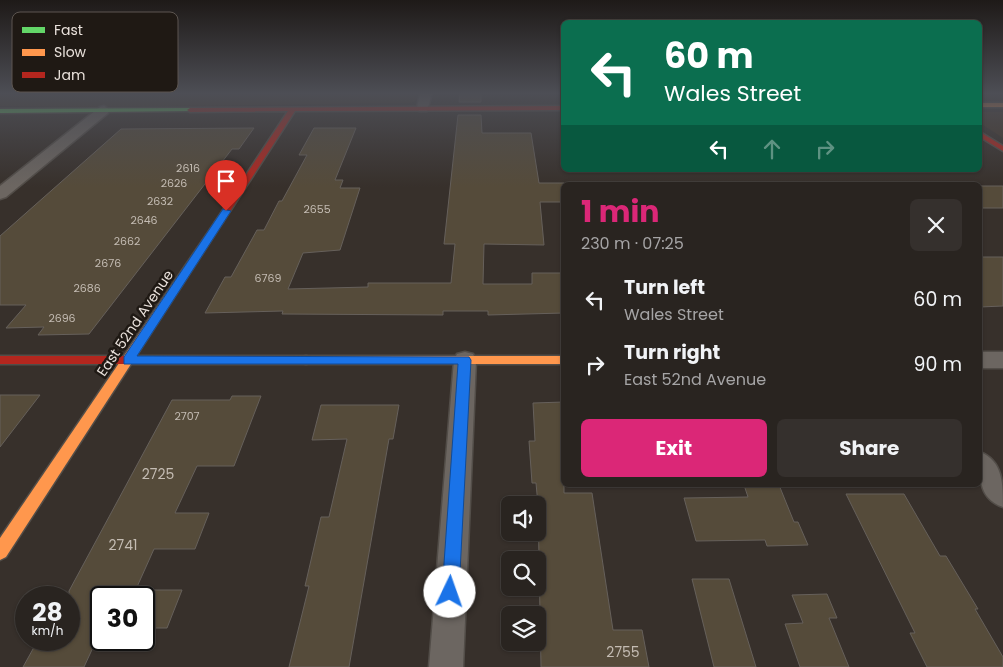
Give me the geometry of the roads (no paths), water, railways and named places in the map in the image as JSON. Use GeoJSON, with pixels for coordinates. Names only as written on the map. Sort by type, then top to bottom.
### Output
{"type":"FeatureCollection","features":[{"type":"Feature","properties":{"kind":"street"},"geometry":{"type":"LineString","coordinates":[[0,194],[87,124]]}},
{"type":"Feature","properties":{"kind":"street","name":"East 52nd Avenue"},"geometry":{"type":"LineString","coordinates":[[0,552],[283,124]]}},
{"type":"Feature","properties":{"kind":"street"},"geometry":{"type":"LineString","coordinates":[[982,135],[1003,149]]}},
{"type":"Feature","properties":{"kind":"street"},"geometry":{"type":"LineString","coordinates":[[0,360],[561,360]]}},
{"type":"Feature","properties":{"kind":"street"},"geometry":{"type":"LineString","coordinates":[[446,667],[465,360]]}},
{"type":"Feature","properties":{"kind":"street"},"geometry":{"type":"LineString","coordinates":[[982,360],[1003,360]]}},
{"type":"Feature","properties":{"kind":"street"},"geometry":{"type":"LineString","coordinates":[[982,466],[1003,495]]}}]}
